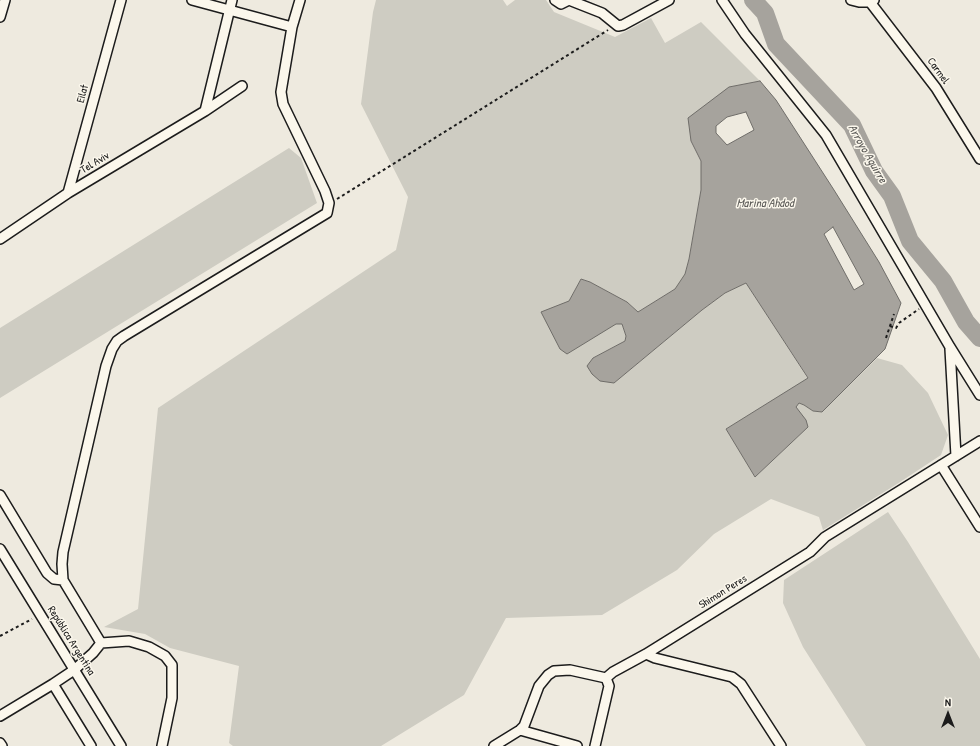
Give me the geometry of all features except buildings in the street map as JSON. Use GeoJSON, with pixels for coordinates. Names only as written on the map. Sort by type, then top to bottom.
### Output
{"type":"FeatureCollection","features":[{"type":"Feature","properties":{"kind":"street"},"geometry":{"type":"LineString","coordinates":[[0,17],[5,0]]}},
{"type":"Feature","properties":{"kind":"street","name":"Eilat"},"geometry":{"type":"LineString","coordinates":[[68,194],[121,0]]}},
{"type":"Feature","properties":{"kind":"street"},"geometry":{"type":"LineString","coordinates":[[192,0],[292,27]]}},
{"type":"Feature","properties":{"kind":"street"},"geometry":{"type":"LineString","coordinates":[[205,111],[232,0]]}},
{"type":"Feature","properties":{"kind":"street"},"geometry":{"type":"LineString","coordinates":[[101,642],[63,580],[62,564],[63,552],[106,366],[112,349],[117,341],[327,213],[329,203],[325,191],[283,104],[281,92],[292,27],[300,0]]}},
{"type":"Feature","properties":{"kind":"street"},"geometry":{"type":"LineString","coordinates":[[555,0],[562,4],[569,0],[602,13],[618,26],[623,25],[669,0]]}},
{"type":"Feature","properties":{"kind":"street"},"geometry":{"type":"LineString","coordinates":[[722,0],[745,34],[826,135],[925,305],[980,395]]}},
{"type":"Feature","properties":{"kind":"street"},"geometry":{"type":"LineString","coordinates":[[851,0],[859,2],[872,1]]}},
{"type":"Feature","properties":{"kind":"street","name":"Carmel"},"geometry":{"type":"LineString","coordinates":[[872,1],[936,88],[980,159]]}},
{"type":"Feature","properties":{"kind":"street","name":"Tel Aviv"},"geometry":{"type":"LineString","coordinates":[[0,239],[68,194],[205,111],[242,86]]}},
{"type":"Feature","properties":{"kind":"street"},"geometry":{"type":"LineString","coordinates":[[950,347],[956,456]]}},
{"type":"Feature","properties":{"kind":"street","name":"Shimon Peres"},"geometry":{"type":"LineString","coordinates":[[606,678],[613,672],[646,654],[804,556],[825,537],[980,441]]}},
{"type":"Feature","properties":{"kind":"street"},"geometry":{"type":"LineString","coordinates":[[941,465],[980,528]]}},
{"type":"Feature","properties":{"kind":"street"},"geometry":{"type":"LineString","coordinates":[[0,495],[47,573],[54,579],[63,580]]}},
{"type":"Feature","properties":{"kind":"street","name":"República Argentina"},"geometry":{"type":"LineString","coordinates":[[0,549],[121,746]]}},
{"type":"Feature","properties":{"kind":"street"},"geometry":{"type":"LineString","coordinates":[[101,642],[129,641],[149,647],[165,656],[172,665],[172,698],[162,746]]}},
{"type":"Feature","properties":{"kind":"street"},"geometry":{"type":"LineString","coordinates":[[0,716],[74,670],[93,653],[101,642]]}},
{"type":"Feature","properties":{"kind":"street"},"geometry":{"type":"LineString","coordinates":[[646,654],[655,658],[732,677],[741,684],[781,746]]}},
{"type":"Feature","properties":{"kind":"street"},"geometry":{"type":"LineString","coordinates":[[494,746],[524,726],[539,686],[548,675],[554,671],[570,670],[606,678],[609,686],[595,746]]}},
{"type":"Feature","properties":{"kind":"street"},"geometry":{"type":"LineString","coordinates":[[53,684],[91,746]]}},
{"type":"Feature","properties":{"kind":"street"},"geometry":{"type":"LineString","coordinates":[[520,730],[577,746]]}},
{"type":"Feature","properties":{"kind":"path"},"geometry":{"type":"LineString","coordinates":[[329,203],[568,54],[613,27],[618,26]]}},
{"type":"Feature","properties":{"kind":"path"},"geometry":{"type":"LineString","coordinates":[[890,326],[896,328],[899,323],[925,305]]}},
{"type":"Feature","properties":{"kind":"path"},"geometry":{"type":"LineString","coordinates":[[886,338],[894,314]]}},
{"type":"Feature","properties":{"kind":"path"},"geometry":{"type":"LineString","coordinates":[[0,636],[40,614]]}},
{"type":"Feature","properties":{"kind":"shaded area"},"geometry":{"type":"Polygon","coordinates":[[[376,0],[503,0],[507,6],[515,0],[546,0],[554,12],[615,37],[651,18],[665,43],[701,22],[760,81],[729,87],[691,141],[701,161],[701,190],[685,274],[675,289],[638,312],[627,302],[590,282],[581,279],[569,301],[567,354],[616,323],[622,324],[626,336],[625,341],[593,358],[614,383],[702,310],[725,293],[746,283],[808,379],[726,429],[755,477],[808,427],[795,407],[799,403],[813,411],[822,412],[877,358],[902,365],[928,393],[948,435],[941,455],[823,530],[819,517],[771,499],[714,534],[677,570],[602,615],[506,618],[464,695],[381,746],[233,746],[229,743],[239,666],[170,648],[145,634],[104,627],[138,609],[158,408],[396,250],[408,197],[361,104],[373,12],[376,0]]]}},
{"type":"Feature","properties":{"kind":"shaded area"},"geometry":{"type":"Polygon","coordinates":[[[289,148],[301,158],[317,203],[0,398],[0,328],[289,148]]]}},
{"type":"Feature","properties":{"kind":"shaded area"},"geometry":{"type":"Polygon","coordinates":[[[888,512],[980,659],[980,746],[866,746],[803,647],[783,603],[784,580],[888,512]]]}},
{"type":"Feature","properties":{"kind":"water","name":"Marina Ahdod"},"geometry":{"type":"Polygon","coordinates":[[[760,81],[776,100],[879,262],[901,303],[885,349],[822,412],[813,411],[799,403],[796,407],[806,420],[808,427],[755,477],[726,429],[808,378],[746,283],[725,293],[702,310],[614,383],[600,381],[592,374],[587,366],[593,358],[625,341],[626,336],[622,324],[616,324],[567,354],[560,349],[541,312],[569,301],[581,279],[590,282],[627,302],[638,312],[675,289],[685,274],[689,259],[701,190],[701,161],[691,141],[688,118],[729,87],[760,81]],[[746,112],[727,117],[716,126],[716,133],[727,145],[754,130],[746,112]],[[833,227],[824,234],[854,290],[864,284],[833,227]]]}},
{"type":"Feature","properties":{"kind":"waterway","name":"Arroyo Aguirre"},"geometry":{"type":"LineString","coordinates":[[753,0],[765,13],[776,44],[852,125],[874,171],[892,196],[910,241],[943,281],[966,322],[980,338]]}}]}
